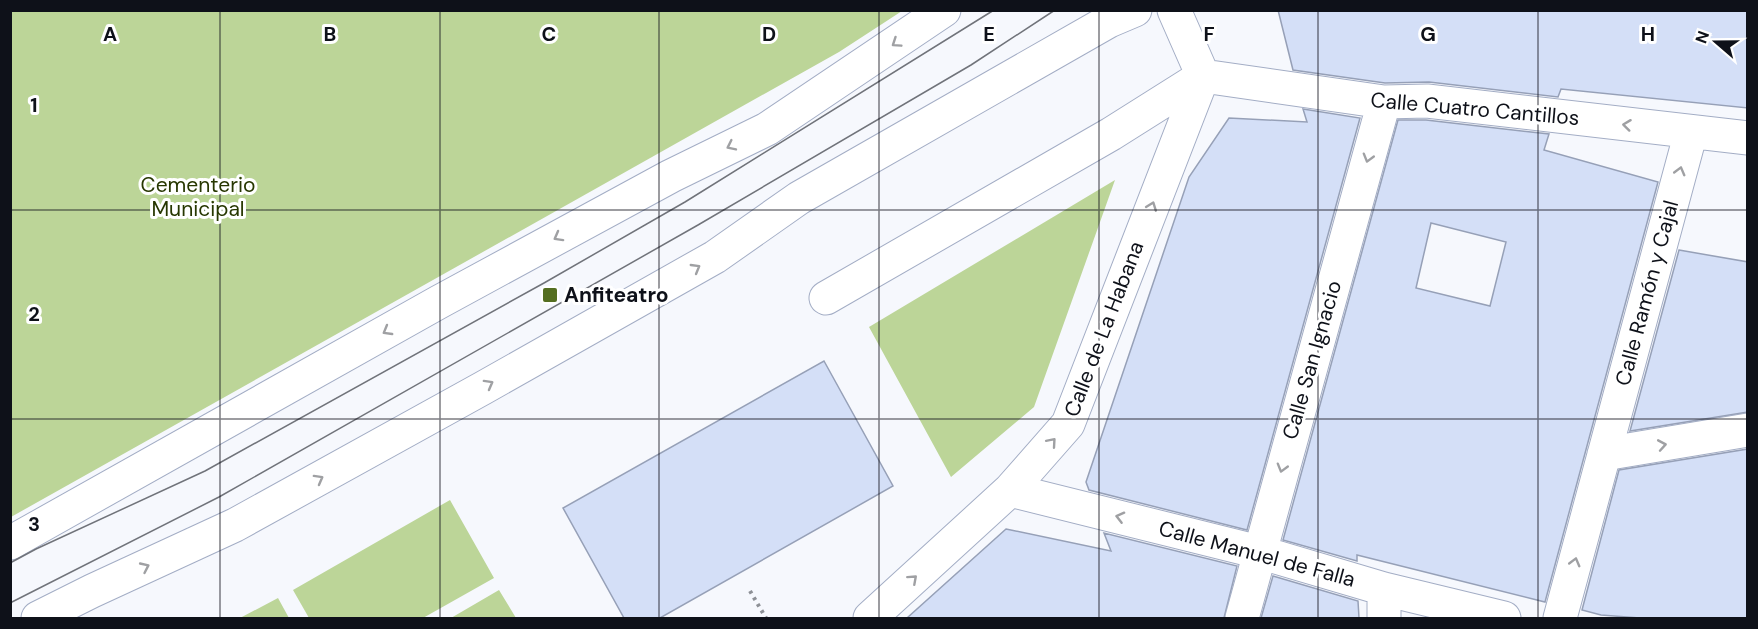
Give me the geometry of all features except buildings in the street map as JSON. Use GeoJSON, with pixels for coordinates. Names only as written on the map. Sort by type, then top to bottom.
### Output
{"type":"FeatureCollection","features":[{"type":"Feature","properties":{"kind":"street"},"geometry":{"type":"LineString","coordinates":[[10,543],[439,302],[671,176],[767,129],[944,10]]}},
{"type":"Feature","properties":{"kind":"street"},"geometry":{"type":"LineString","coordinates":[[38,618],[96,605],[715,257],[799,198],[1109,21],[1135,10]]}},
{"type":"Feature","properties":{"kind":"street"},"geometry":{"type":"LineString","coordinates":[[826,298],[1111,134],[1203,76],[1174,10]]}},
{"type":"Feature","properties":{"kind":"street","name":"Calle Cuatro Cantillos"},"geometry":{"type":"LineString","coordinates":[[1203,76],[1383,102],[1427,101],[1748,138]]}},
{"type":"Feature","properties":{"kind":"street","name":"Calle de La Habana"},"geometry":{"type":"LineString","coordinates":[[870,618],[1010,490],[1068,424],[1203,76]]}},
{"type":"Feature","properties":{"kind":"street","name":"Calle San Ignacio"},"geometry":{"type":"LineString","coordinates":[[1242,618],[1383,102]]}},
{"type":"Feature","properties":{"kind":"street","name":"Calle Ramón y Cajal"},"geometry":{"type":"LineString","coordinates":[[1560,618],[1691,132]]}},
{"type":"Feature","properties":{"kind":"street"},"geometry":{"type":"LineString","coordinates":[[1604,454],[1748,430]]}},
{"type":"Feature","properties":{"kind":"street","name":"Calle Manuel de Falla"},"geometry":{"type":"LineString","coordinates":[[1010,490],[1259,552],[1384,604],[1504,618]]}},
{"type":"Feature","properties":{"kind":"path"},"geometry":{"type":"LineString","coordinates":[[750,591],[766,618]]}},
{"type":"Feature","properties":{"kind":"green space","name":"Cementerio Municipal"},"geometry":{"type":"Polygon","coordinates":[[[11,10],[902,11],[839,52],[11,517],[11,10]]]}},
{"type":"Feature","properties":{"kind":"green space"},"geometry":{"type":"Polygon","coordinates":[[[1115,180],[1034,407],[951,477],[869,327],[1115,180]]]}},
{"type":"Feature","properties":{"kind":"green space"},"geometry":{"type":"Polygon","coordinates":[[[450,500],[494,578],[423,618],[309,618],[293,590],[450,500]]]}},
{"type":"Feature","properties":{"kind":"green space"},"geometry":{"type":"Polygon","coordinates":[[[499,590],[516,618],[451,618],[499,590]]]}},
{"type":"Feature","properties":{"kind":"green space"},"geometry":{"type":"Polygon","coordinates":[[[278,598],[289,618],[240,618],[278,598]]]}},
{"type":"Feature","properties":{"kind":"tram line"},"geometry":{"type":"LineString","coordinates":[[10,563],[205,471],[544,283],[685,202],[994,10]]}},
{"type":"Feature","properties":{"kind":"tram line"},"geometry":{"type":"LineString","coordinates":[[10,603],[219,497],[698,225],[971,65],[1055,10]]}},
{"type":"Feature","properties":{"kind":"place","name":"Anfiteatro"},"geometry":{"type":"Point","coordinates":[550,295]}}]}
